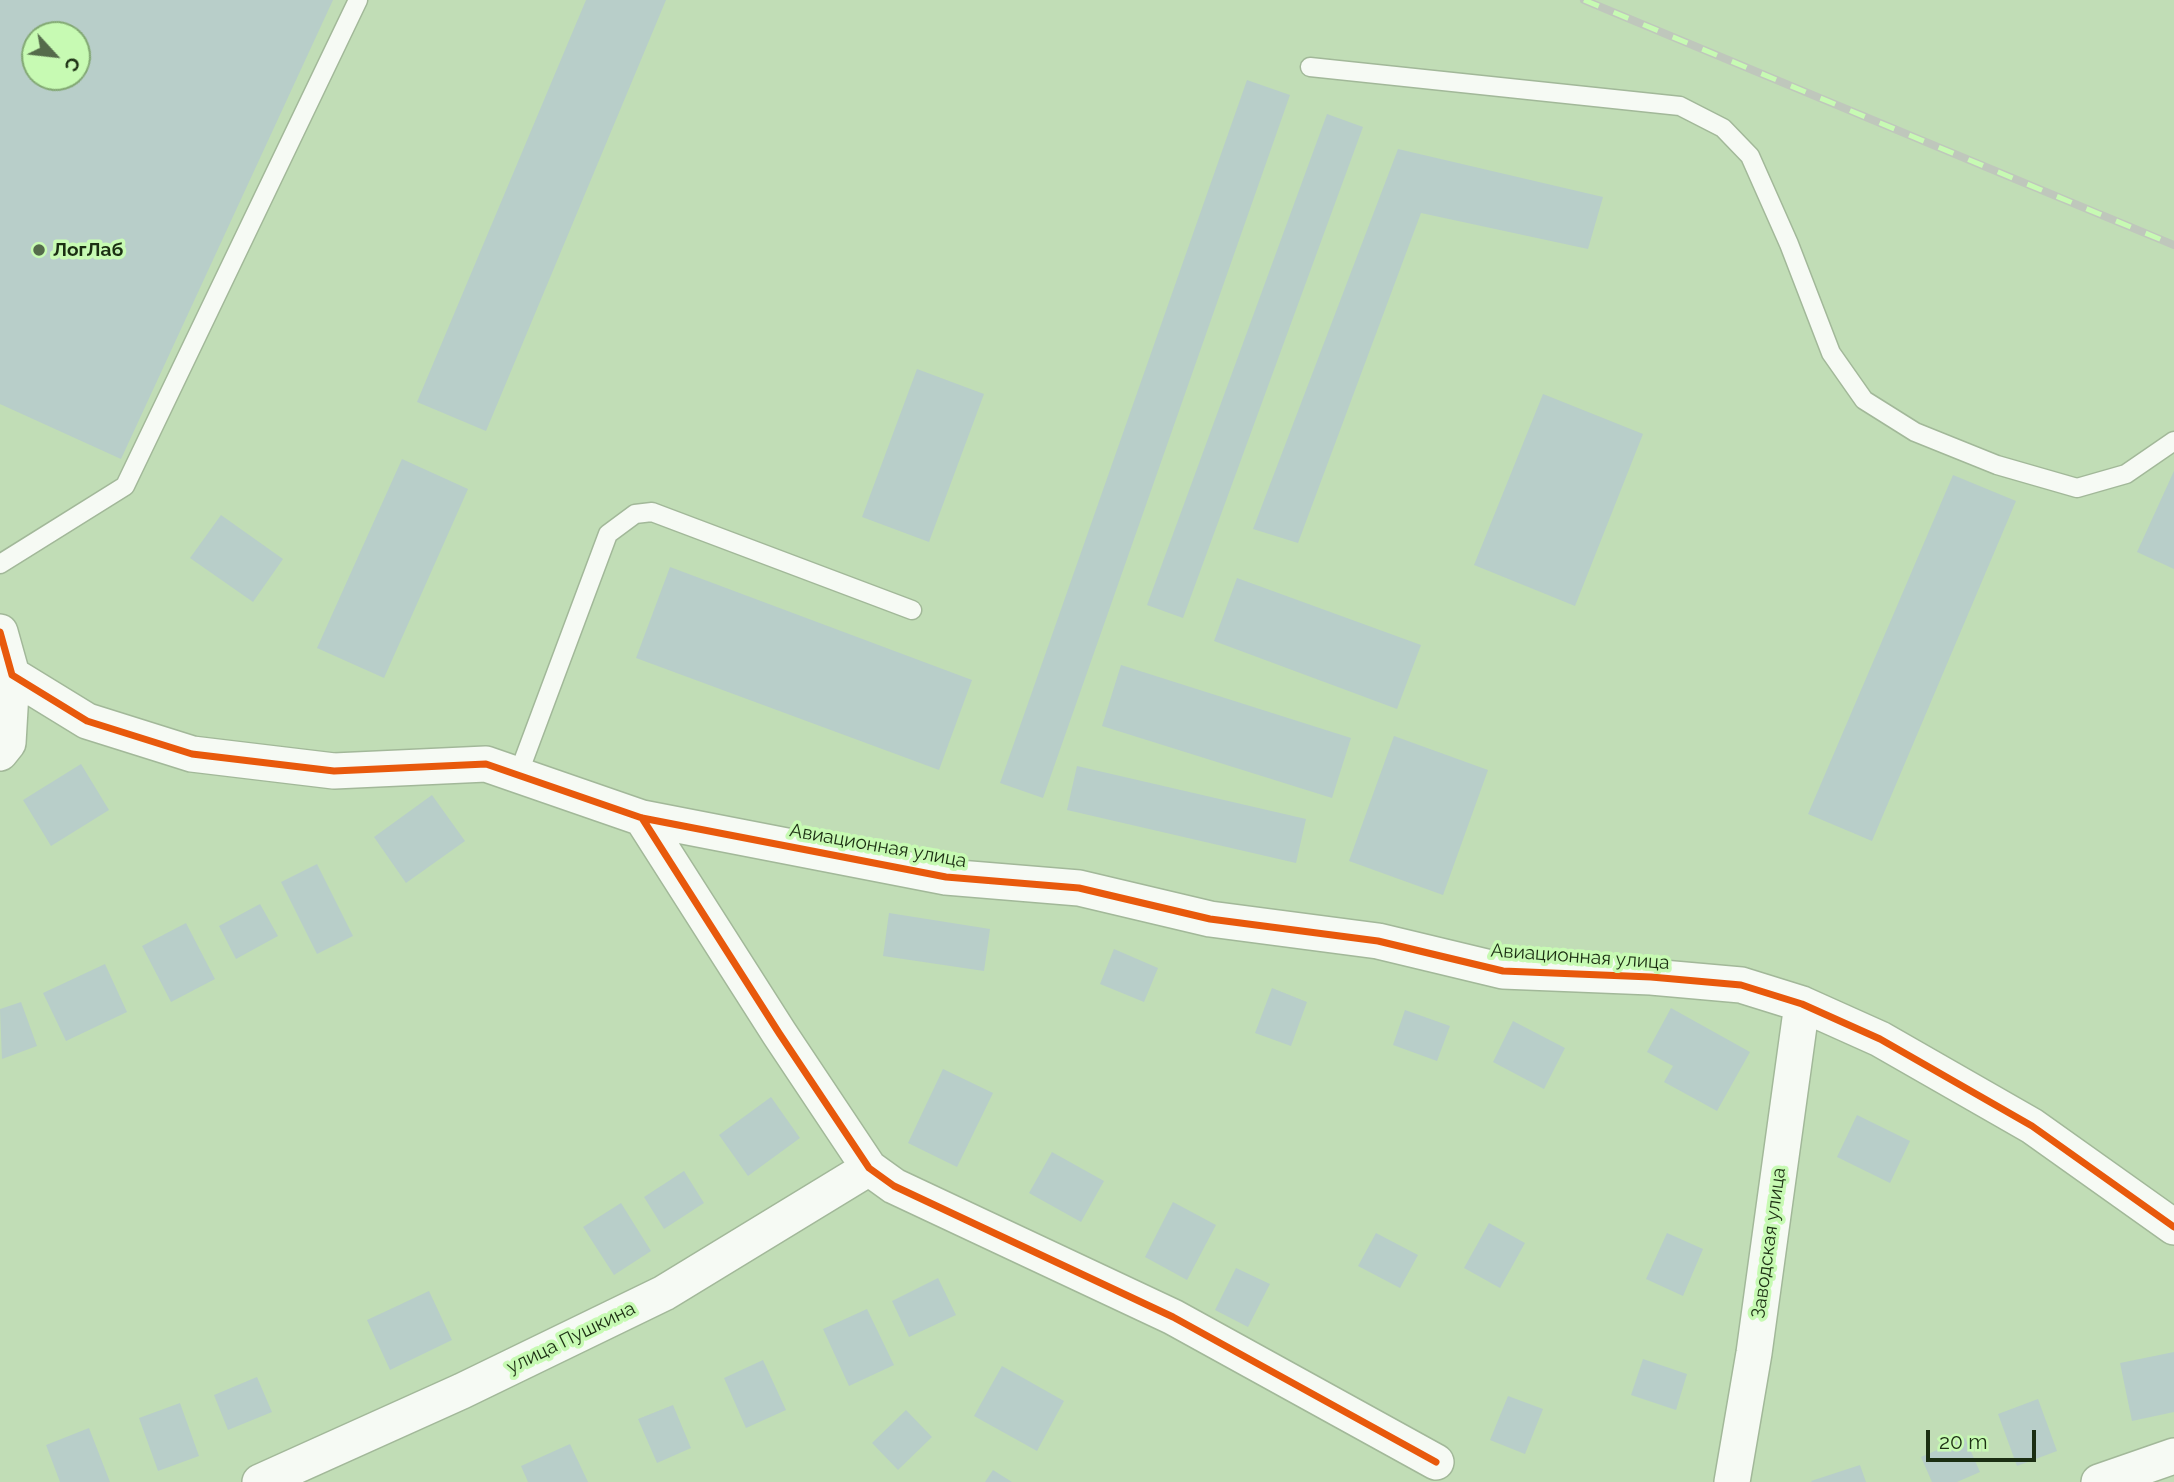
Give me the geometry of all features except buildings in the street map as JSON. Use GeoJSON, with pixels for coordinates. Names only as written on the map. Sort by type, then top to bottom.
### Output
{"type":"FeatureCollection","features":[{"type":"Feature","properties":{"kind":"street"},"geometry":{"type":"LineString","coordinates":[[0,632],[12,675],[8,743],[0,753]]}},
{"type":"Feature","properties":{"kind":"street","name":"Авиационная улица"},"geometry":{"type":"LineString","coordinates":[[12,675],[87,721],[192,754],[334,771],[486,764],[642,818],[946,877],[1079,888],[1210,919],[1378,941],[1503,971],[1741,985],[1802,1004],[1880,1039],[2032,1126],[2174,1227]]}},
{"type":"Feature","properties":{"kind":"street"},"geometry":{"type":"LineString","coordinates":[[642,818],[869,1168],[894,1186],[1173,1317],[1436,1462]]}},
{"type":"Feature","properties":{"kind":"street","name":"Заводская улица"},"geometry":{"type":"LineString","coordinates":[[1732,1482],[1754,1353],[1802,1004]]}},
{"type":"Feature","properties":{"kind":"street","name":"улица Пушкина"},"geometry":{"type":"LineString","coordinates":[[260,1482],[462,1391],[664,1293],[869,1168]]}},
{"type":"Feature","properties":{"kind":"street"},"geometry":{"type":"LineString","coordinates":[[2099,1482],[2174,1456]]}},
{"type":"Feature","properties":{"kind":"lane"},"geometry":{"type":"LineString","coordinates":[[0,564],[125,486],[358,0]]}},
{"type":"Feature","properties":{"kind":"lane"},"geometry":{"type":"LineString","coordinates":[[1310,67],[1680,106],[1723,128],[1750,156],[1789,244],[1831,353],[1864,400],[1915,432],[1997,464],[2077,488],[2126,474],[2174,441]]}},
{"type":"Feature","properties":{"kind":"lane"},"geometry":{"type":"LineString","coordinates":[[518,775],[608,534],[635,514],[652,512],[912,610]]}},
{"type":"Feature","properties":{"kind":"railway"},"geometry":{"type":"LineString","coordinates":[[1584,0],[2174,245]]}},
{"type":"Feature","properties":{"kind":"cycle path"},"geometry":{"type":"LineString","coordinates":[[0,632],[12,675],[87,721],[192,754],[334,771],[486,764],[642,818],[946,877],[1079,888],[1210,919],[1378,941],[1503,971],[1651,977],[1741,985],[1802,1004],[1880,1039],[2032,1126],[2174,1227]]}},
{"type":"Feature","properties":{"kind":"cycle path"},"geometry":{"type":"LineString","coordinates":[[642,818],[869,1168],[894,1186],[1173,1317],[1436,1462]]}},
{"type":"Feature","properties":{"kind":"place","name":"ЛогЛаб"},"geometry":{"type":"Point","coordinates":[39,250]}}]}
